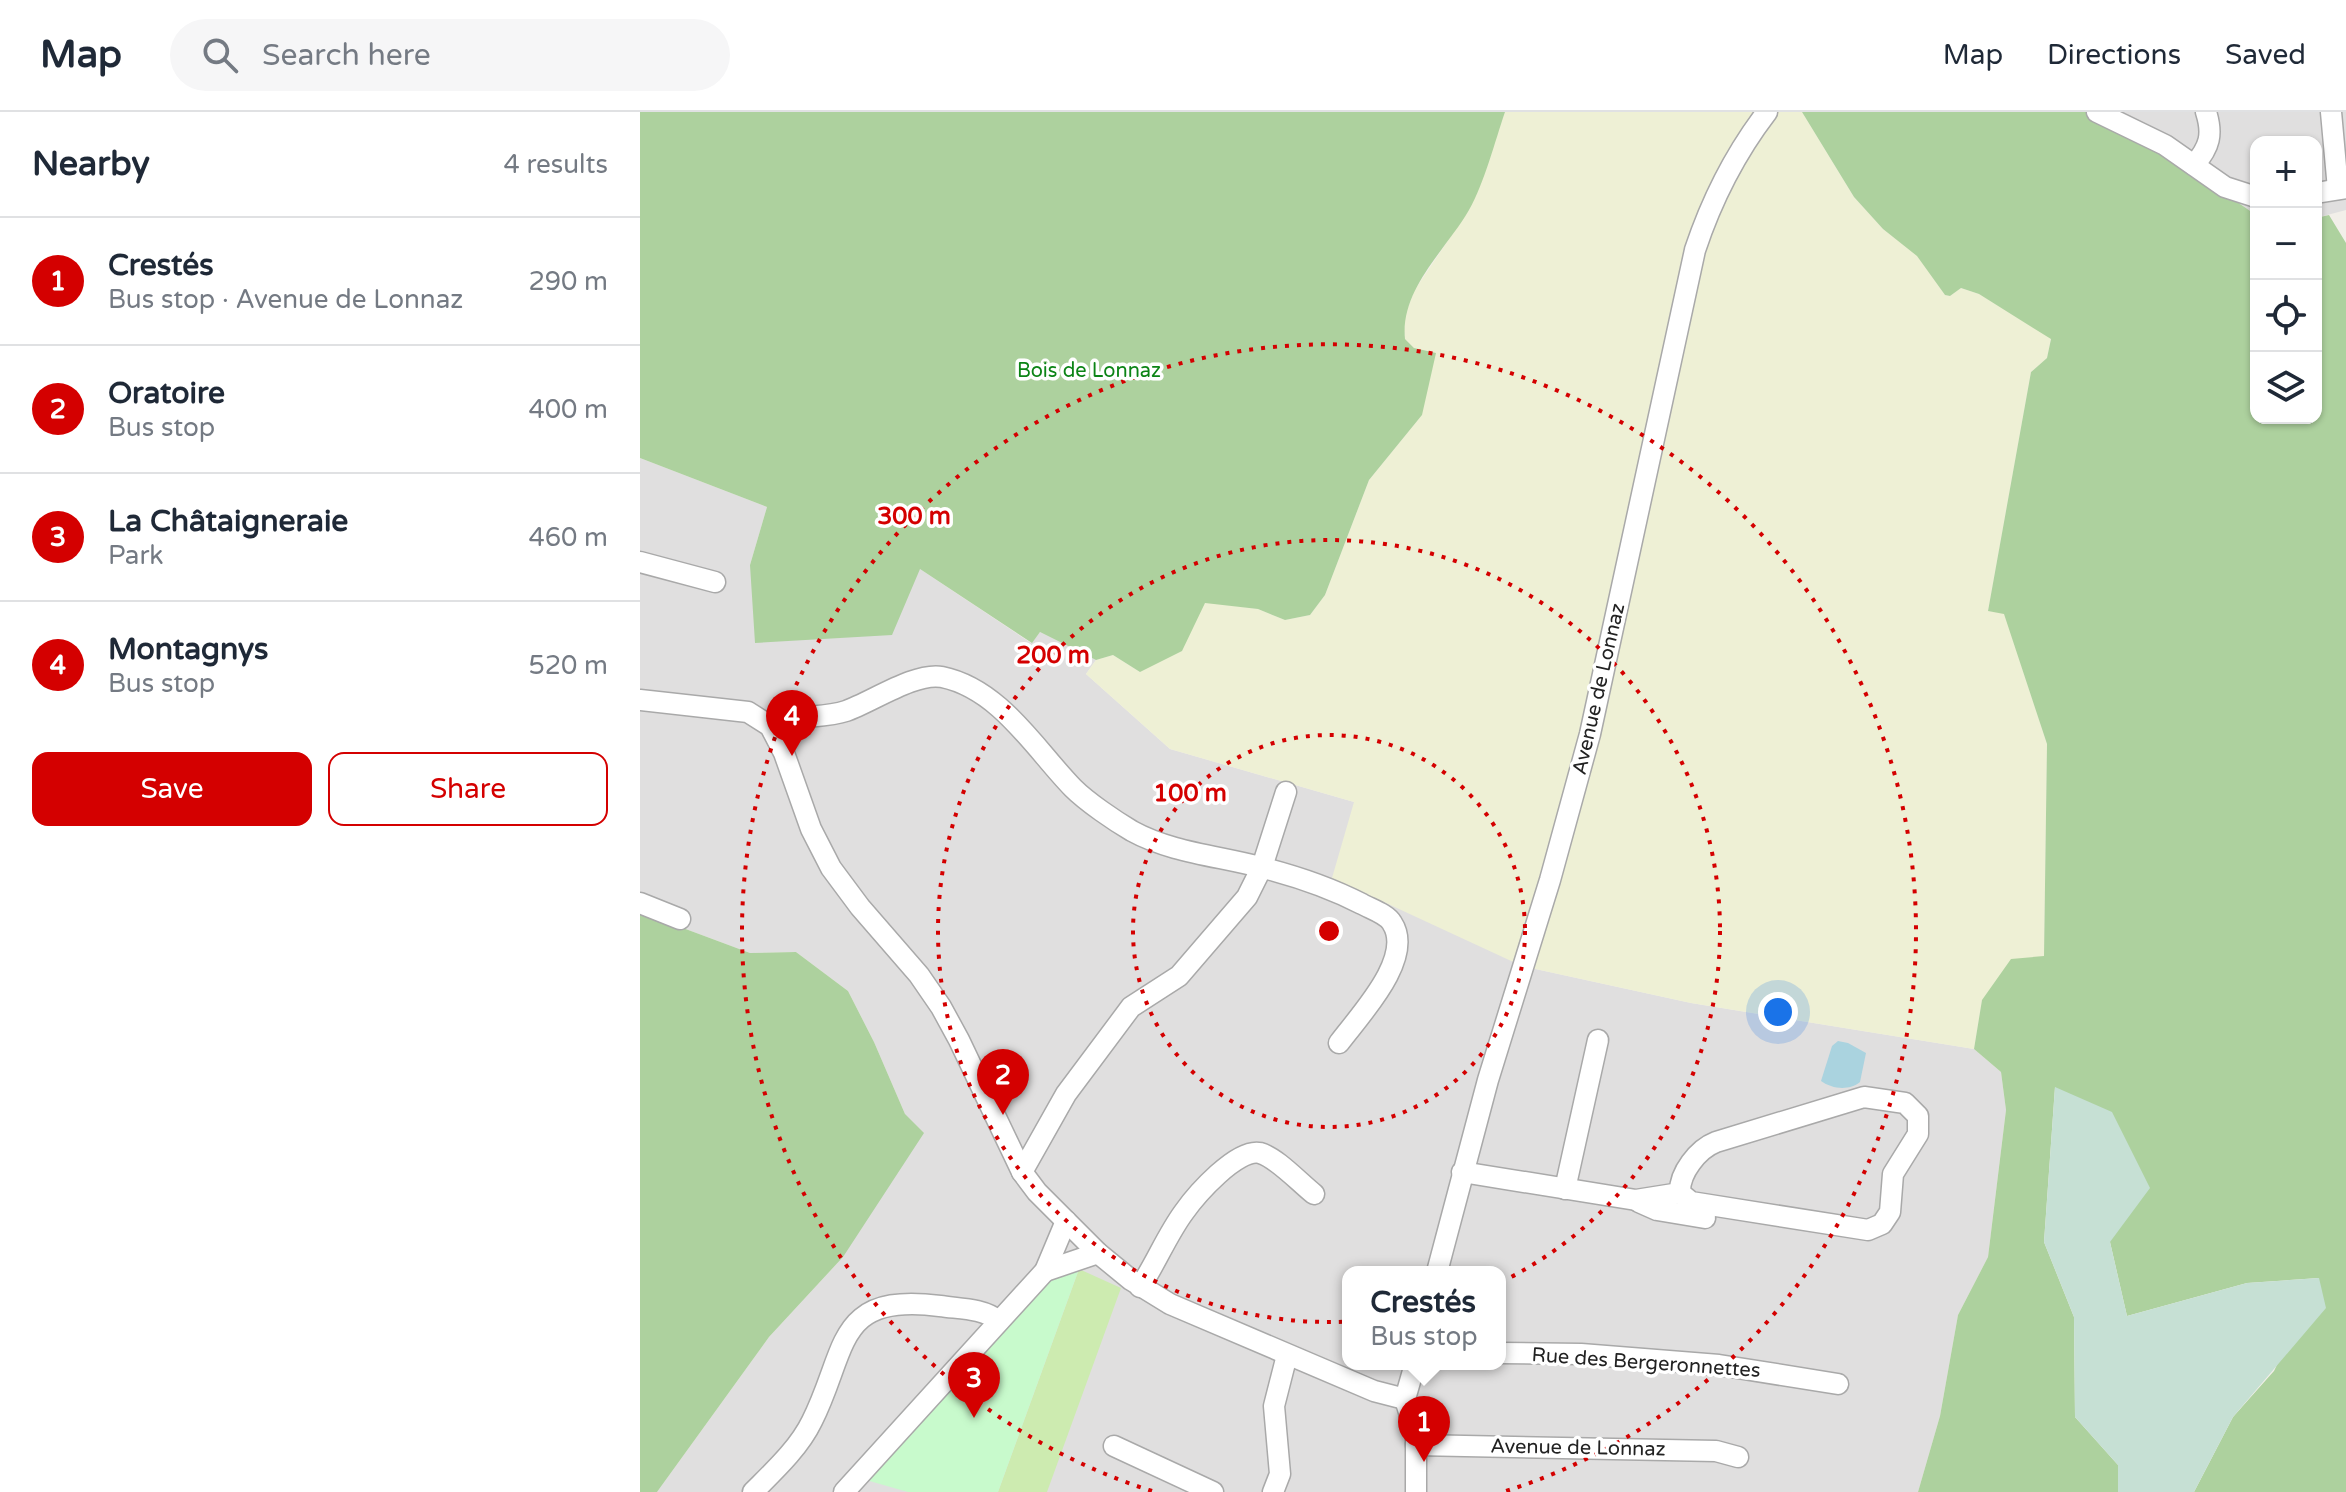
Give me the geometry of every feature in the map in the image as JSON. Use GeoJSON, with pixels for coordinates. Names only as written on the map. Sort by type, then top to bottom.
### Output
{"type":"FeatureCollection","features":[{"type":"Feature","properties":{"kind":"street","name":"Avenue de Lonnaz"},"geometry":{"type":"LineString","coordinates":[[1438,1266],[1462,1172],[1590,734],[1695,250],[1721,181],[1767,112]]}},
{"type":"Feature","properties":{"kind":"street"},"geometry":{"type":"LineString","coordinates":[[2097,112],[2165,145],[2225,187],[2250,195]]}},
{"type":"Feature","properties":{"kind":"street"},"geometry":{"type":"LineString","coordinates":[[2194,165],[2208,147],[2211,128],[2206,112]]}},
{"type":"Feature","properties":{"kind":"street"},"geometry":{"type":"LineString","coordinates":[[2331,112],[2343,188]]}},
{"type":"Feature","properties":{"kind":"street"},"geometry":{"type":"LineString","coordinates":[[2339,112],[2343,188]]}},
{"type":"Feature","properties":{"kind":"street"},"geometry":{"type":"LineString","coordinates":[[2322,192],[2343,188]]}},
{"type":"Feature","properties":{"kind":"street"},"geometry":{"type":"LineString","coordinates":[[640,562],[715,582]]}},
{"type":"Feature","properties":{"kind":"street"},"geometry":{"type":"LineString","coordinates":[[770,726],[777,721],[828,717],[848,711],[925,677],[950,680],[985,697],[1015,722],[1076,791],[1133,831],[1182,849],[1262,867],[1329,887],[1385,916],[1393,924],[1398,953],[1390,973],[1339,1043]]}},
{"type":"Feature","properties":{"kind":"street"},"geometry":{"type":"LineString","coordinates":[[640,700],[748,712],[770,726],[828,863],[860,907],[935,997],[1022,1172],[1037,1192],[1098,1253],[1140,1287],[1182,1309],[1379,1393],[1405,1399]]}},
{"type":"Feature","properties":{"kind":"street"},"geometry":{"type":"LineString","coordinates":[[1022,1172],[1066,1094],[1131,1007],[1179,976],[1247,897],[1262,867],[1286,792]]}},
{"type":"Feature","properties":{"kind":"street"},"geometry":{"type":"LineString","coordinates":[[640,903],[680,919]]}},
{"type":"Feature","properties":{"kind":"street"},"geometry":{"type":"LineString","coordinates":[[1565,1189],[1598,1040]]}},
{"type":"Feature","properties":{"kind":"street"},"geometry":{"type":"LineString","coordinates":[[1636,1200],[1680,1193],[1691,1202],[1861,1230],[1875,1228],[1890,1212],[1893,1174],[1918,1134],[1918,1116],[1905,1103],[1864,1097],[1716,1142],[1697,1155],[1681,1182],[1680,1193]]}},
{"type":"Feature","properties":{"kind":"street"},"geometry":{"type":"LineString","coordinates":[[1140,1287],[1184,1212],[1212,1179],[1243,1156],[1257,1152],[1269,1157],[1314,1194]]}},
{"type":"Feature","properties":{"kind":"street"},"geometry":{"type":"LineString","coordinates":[[1462,1172],[1636,1200],[1665,1211],[1868,1244]]}},
{"type":"Feature","properties":{"kind":"street"},"geometry":{"type":"LineString","coordinates":[[844,1492],[1045,1271],[1066,1221]]}},
{"type":"Feature","properties":{"kind":"street"},"geometry":{"type":"LineString","coordinates":[[1045,1271],[1098,1253]]}},
{"type":"Feature","properties":{"kind":"street"},"geometry":{"type":"LineString","coordinates":[[753,1492],[807,1431],[843,1340],[866,1315],[887,1305],[922,1304],[985,1312],[999,1321]]}},
{"type":"Feature","properties":{"kind":"street","name":"Rue des Bergeronnettes"},"geometry":{"type":"LineString","coordinates":[[1506,1353],[1581,1354],[1719,1365],[1838,1384]]}},
{"type":"Feature","properties":{"kind":"street"},"geometry":{"type":"LineString","coordinates":[[1273,1492],[1280,1474],[1274,1406],[1287,1355]]}},
{"type":"Feature","properties":{"kind":"street"},"geometry":{"type":"LineString","coordinates":[[1413,1370],[1405,1399],[1414,1427],[1416,1492]]}},
{"type":"Feature","properties":{"kind":"street","name":"Avenue de Lonnaz"},"geometry":{"type":"LineString","coordinates":[[1416,1445],[1716,1451],[1738,1457]]}},
{"type":"Feature","properties":{"kind":"street"},"geometry":{"type":"LineString","coordinates":[[1114,1446],[1213,1492]]}},
{"type":"Feature","properties":{"kind":"shaded area"},"geometry":{"type":"Polygon","coordinates":[[[2121,112],[2346,112],[2346,210],[2322,216],[2322,136],[2250,136],[2250,211],[2172,157],[2121,112]]]}},
{"type":"Feature","properties":{"kind":"shaded area"},"geometry":{"type":"Polygon","coordinates":[[[640,458],[767,507],[750,565],[920,569],[1031,643],[1040,632],[1096,660],[1086,674],[1170,749],[1354,802],[1522,966],[1691,1003],[1974,1049],[2001,1072],[2006,1110],[1988,1257],[1958,1315],[1940,1416],[1918,1492],[657,1492],[769,1337],[843,1257],[905,1114],[848,991],[796,952],[750,953],[640,912],[640,458]]]}},
{"type":"Feature","properties":{"kind":"green space","name":"Bois de Lonnaz"},"geometry":{"type":"Polygon","coordinates":[[[640,112],[1505,112],[1474,200],[1426,271],[1405,321],[1405,339],[1414,348],[1436,353],[1422,415],[1369,480],[1325,595],[1310,615],[1285,620],[1258,609],[1205,603],[1182,651],[1140,672],[1113,655],[1096,660],[1040,632],[1032,643],[920,569],[892,635],[755,643],[750,565],[767,507],[640,458],[640,112]]]}},
{"type":"Feature","properties":{"kind":"green space"},"geometry":{"type":"Polygon","coordinates":[[[1505,112],[1802,112],[1854,197],[1883,229],[1917,255],[1945,295],[1950,296],[1961,288],[1979,294],[2051,338],[2047,358],[2031,372],[1988,611],[2004,613],[2047,744],[2044,957],[1982,1000],[1974,1049],[1691,1003],[1522,966],[1332,878],[1354,802],[1170,749],[1086,674],[1096,660],[1113,655],[1140,672],[1205,602],[1258,609],[1285,620],[1310,615],[1325,595],[1369,480],[1422,415],[1414,348],[1405,339],[1403,322],[1414,291],[1470,208],[1505,112]]]}},
{"type":"Feature","properties":{"kind":"green space"},"geometry":{"type":"Polygon","coordinates":[[[1802,112],[2121,112],[2172,157],[2250,211],[2250,424],[2322,424],[2322,217],[2329,215],[2346,243],[2346,1492],[2194,1492],[2233,1417],[2274,1371],[2319,1278],[2247,1283],[2127,1316],[2110,1242],[2055,1087],[2044,1242],[2074,1317],[2075,1417],[2118,1465],[2118,1492],[1918,1492],[1940,1416],[1958,1315],[1988,1257],[2006,1110],[2001,1072],[1974,1049],[1982,1000],[2011,959],[2044,956],[2047,744],[2004,614],[1988,611],[2031,372],[2047,358],[2051,339],[1979,294],[1961,288],[1950,296],[1945,295],[1917,256],[1883,229],[1854,197],[1802,112]]]}},
{"type":"Feature","properties":{"kind":"green space"},"geometry":{"type":"Polygon","coordinates":[[[640,912],[750,953],[796,952],[848,991],[905,1114],[924,1133],[843,1257],[769,1337],[657,1492],[640,1492],[640,912]]]}},
{"type":"Feature","properties":{"kind":"green space"},"geometry":{"type":"Polygon","coordinates":[[[2055,1087],[2112,1112],[2150,1188],[2110,1242],[2127,1316],[2247,1283],[2319,1278],[2326,1308],[2233,1417],[2194,1492],[2118,1492],[2118,1465],[2075,1417],[2074,1317],[2044,1242],[2055,1087]]]}},
{"type":"Feature","properties":{"kind":"green space"},"geometry":{"type":"Polygon","coordinates":[[[1079,1269],[1121,1288],[1047,1492],[998,1492],[1079,1269]]]}},
{"type":"Feature","properties":{"kind":"green space"},"geometry":{"type":"Polygon","coordinates":[[[1079,1269],[998,1492],[908,1492],[866,1480],[1057,1272],[1079,1269]]]}},
{"type":"Feature","properties":{"kind":"water"},"geometry":{"type":"Polygon","coordinates":[[[1838,1041],[1866,1053],[1860,1082],[1851,1087],[1835,1087],[1821,1081],[1832,1046],[1838,1041]]]}},
{"type":"Feature","properties":{"kind":"place","name":"Montagnys"},"geometry":{"type":"Point","coordinates":[792,756]}},
{"type":"Feature","properties":{"kind":"place","name":"Oratoire"},"geometry":{"type":"Point","coordinates":[1003,1115]}},
{"type":"Feature","properties":{"kind":"place","name":"La Châtaigneraie"},"geometry":{"type":"Point","coordinates":[974,1418]}},
{"type":"Feature","properties":{"kind":"place","name":"Crestés"},"geometry":{"type":"Point","coordinates":[1424,1462]}}]}
